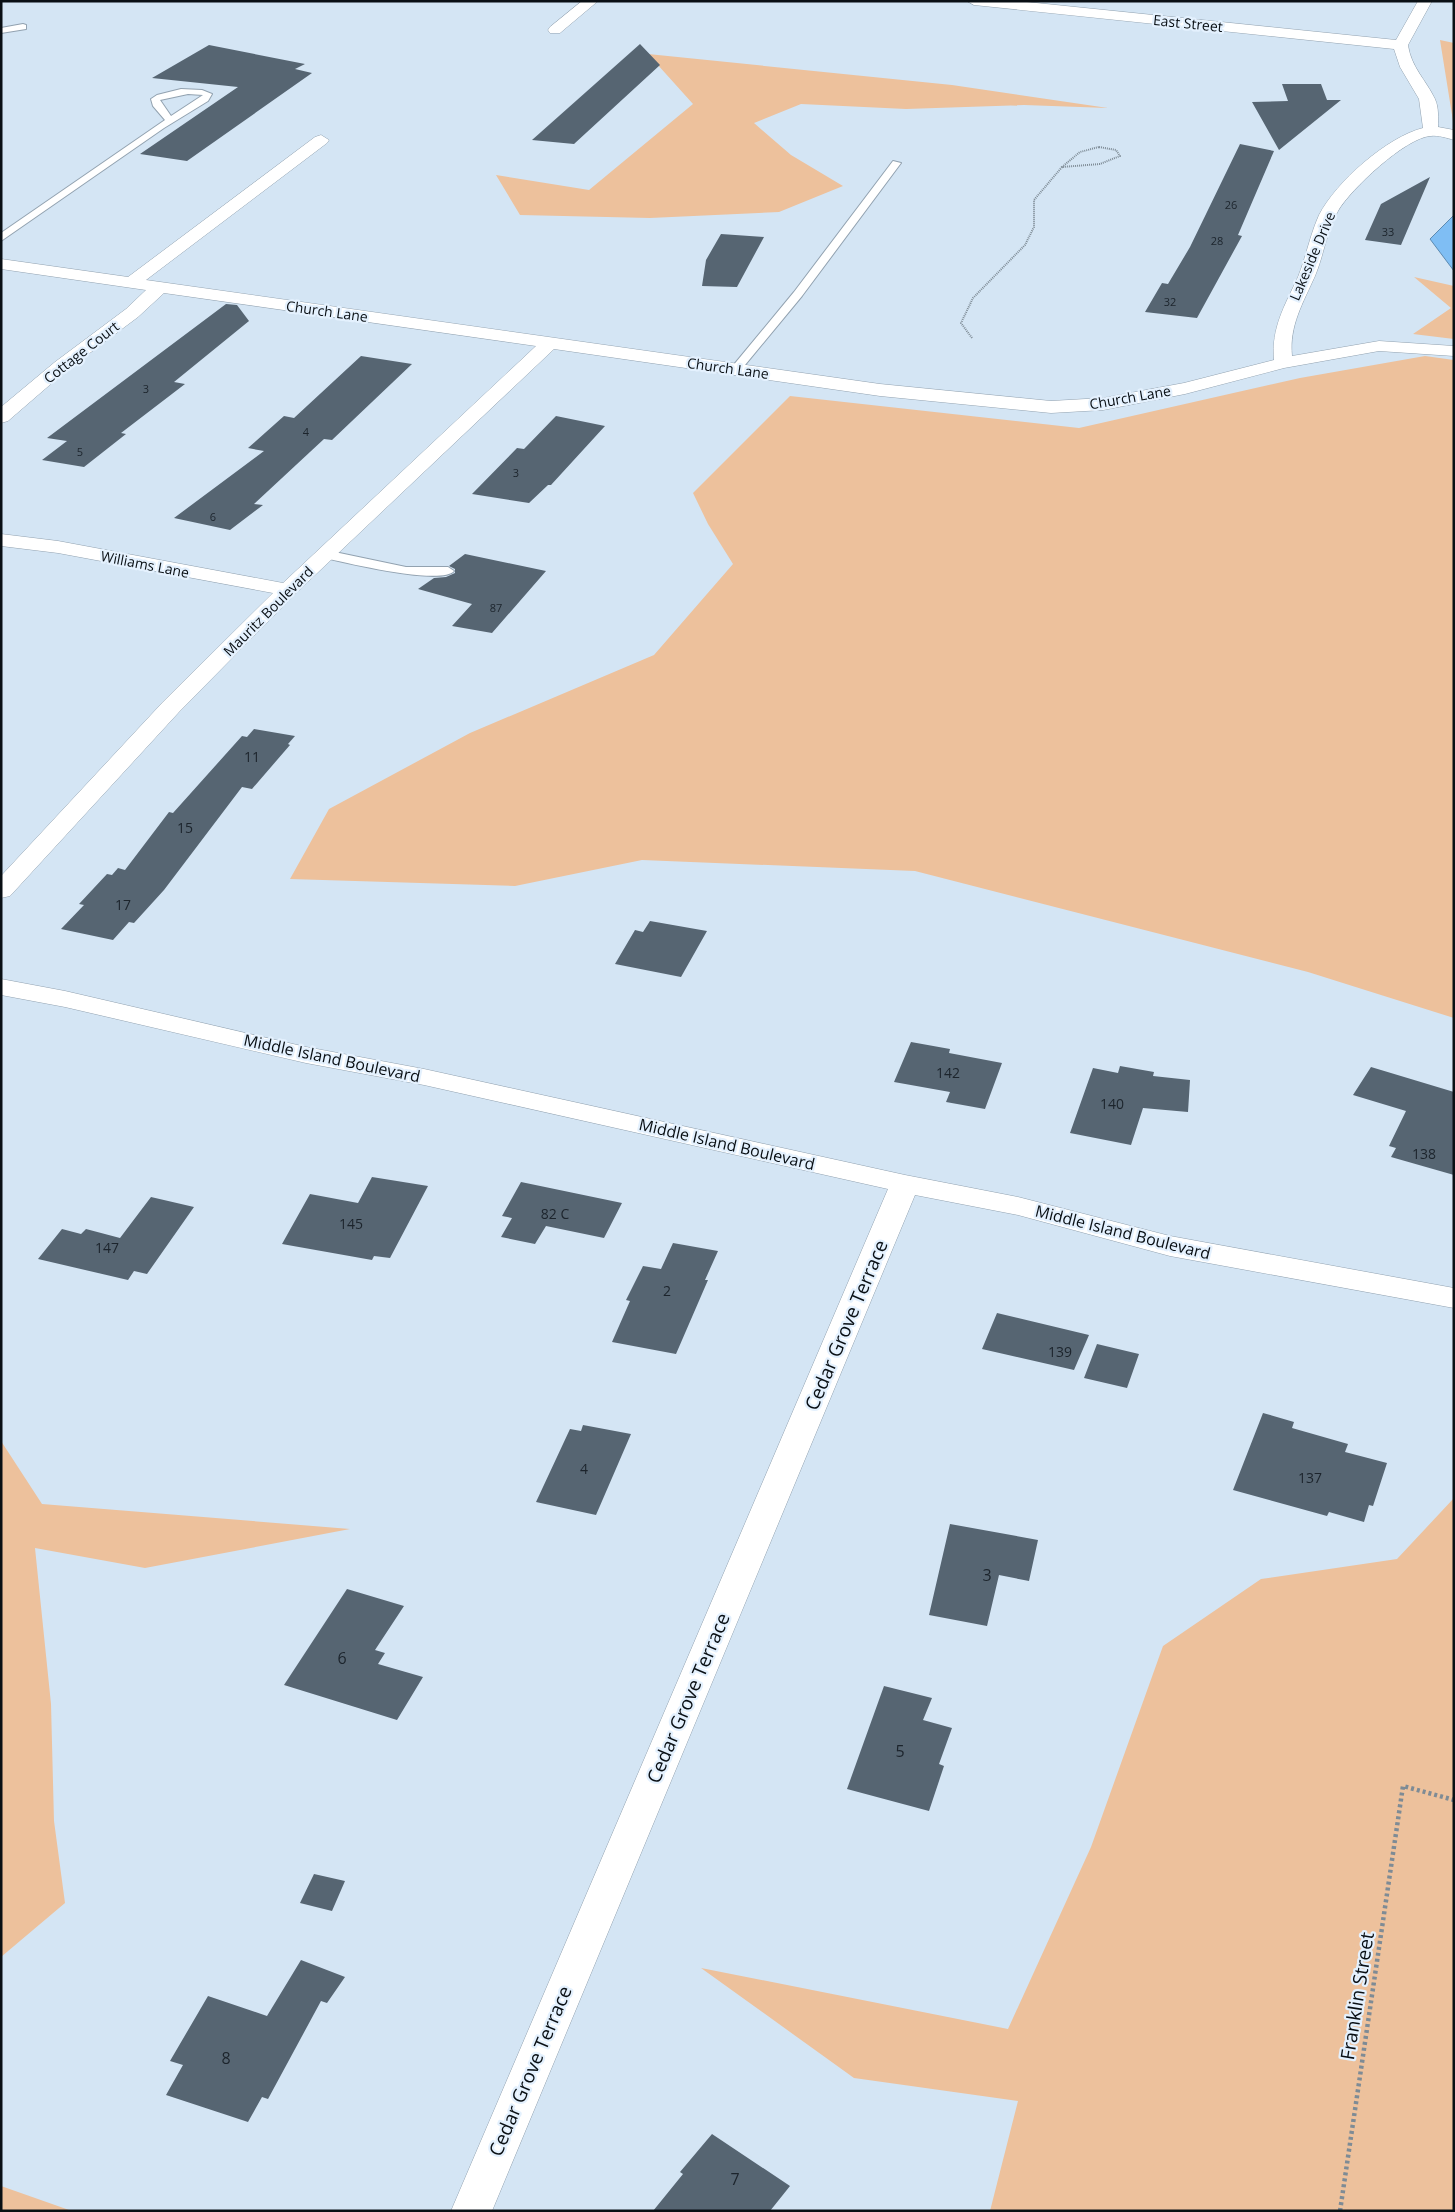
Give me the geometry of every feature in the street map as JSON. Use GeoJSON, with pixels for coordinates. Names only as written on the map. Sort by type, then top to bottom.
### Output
{"type":"FeatureCollection","features":[{"type":"Feature","properties":{"kind":"street"},"geometry":{"type":"LineString","coordinates":[[555,30],[591,1]]}},
{"type":"Feature","properties":{"kind":"street","name":"East Street"},"geometry":{"type":"LineString","coordinates":[[974,1],[1402,45]]}},
{"type":"Feature","properties":{"kind":"street"},"geometry":{"type":"LineString","coordinates":[[1425,1],[1402,45],[1402,53],[1415,82],[1428,101],[1431,131],[1454,135]]}},
{"type":"Feature","properties":{"kind":"street","name":"Lakeside Drive"},"geometry":{"type":"LineString","coordinates":[[1282,363],[1280,342],[1289,308],[1306,276],[1329,211],[1347,187],[1365,170],[1416,136],[1431,131]]}},
{"type":"Feature","properties":{"kind":"street"},"geometry":{"type":"LineString","coordinates":[[132,282],[321,140]]}},
{"type":"Feature","properties":{"kind":"street","name":"Church Lane"},"geometry":{"type":"LineString","coordinates":[[1,264],[549,344],[889,391],[1052,407],[1103,404],[1185,388],[1282,363],[1379,346],[1454,351]]}},
{"type":"Feature","properties":{"kind":"street","name":"Cottage Court"},"geometry":{"type":"LineString","coordinates":[[1,417],[61,366],[132,313],[161,286]]}},
{"type":"Feature","properties":{"kind":"street","name":"Mauritz Boulevard"},"geometry":{"type":"LineString","coordinates":[[1,891],[171,707],[288,590],[549,344]]}},
{"type":"Feature","properties":{"kind":"street","name":"Williams Lane"},"geometry":{"type":"LineString","coordinates":[[1,540],[58,547],[288,590]]}},
{"type":"Feature","properties":{"kind":"street","name":"Middle Island Boulevard"},"geometry":{"type":"LineString","coordinates":[[1,988],[65,999],[306,1055],[424,1077],[905,1184],[1018,1206],[1170,1246],[1454,1298]]}},
{"type":"Feature","properties":{"kind":"street","name":"Cedar Grove Terrace"},"geometry":{"type":"LineString","coordinates":[[471,2211],[905,1184]]}},
{"type":"Feature","properties":{"kind":"lane"},"geometry":{"type":"LineString","coordinates":[[1,31],[23,27]]}},
{"type":"Feature","properties":{"kind":"lane"},"geometry":{"type":"LineString","coordinates":[[1,238],[170,120],[205,99],[208,94],[188,92],[162,95],[155,99],[156,104],[170,120]]}},
{"type":"Feature","properties":{"kind":"lane"},"geometry":{"type":"LineString","coordinates":[[736,369],[798,294],[896,163]]}},
{"type":"Feature","properties":{"kind":"lane"},"geometry":{"type":"LineString","coordinates":[[325,554],[406,571],[448,571]]}},
{"type":"Feature","properties":{"kind":"path"},"geometry":{"type":"LineString","coordinates":[[972,338],[961,323],[973,298],[1025,245],[1034,227],[1034,200],[1062,167],[1086,148],[1102,147],[1116,150],[1120,156],[1115,160],[1100,165],[1062,167]]}},
{"type":"Feature","properties":{"kind":"path","name":"Franklin Street"},"geometry":{"type":"LineString","coordinates":[[1340,2211],[1403,1786],[1454,1800]]}},
{"type":"Feature","properties":{"kind":"shaded area"},"geometry":{"type":"Polygon","coordinates":[[[1440,40],[1454,43],[1454,121],[1453,121],[1440,40]]]}},
{"type":"Feature","properties":{"kind":"shaded area"},"geometry":{"type":"Polygon","coordinates":[[[648,54],[952,85],[1108,108],[1024,105],[906,109],[801,104],[754,123],[791,155],[843,186],[779,212],[650,218],[520,215],[496,175],[589,190],[693,104],[648,54]]]}},
{"type":"Feature","properties":{"kind":"shaded area"},"geometry":{"type":"Polygon","coordinates":[[[1414,277],[1454,286],[1454,339],[1413,334],[1451,308],[1414,277]]]}},
{"type":"Feature","properties":{"kind":"shaded area"},"geometry":{"type":"Polygon","coordinates":[[[1425,356],[1454,360],[1454,1018],[1308,972],[915,871],[642,860],[515,886],[290,879],[329,809],[470,733],[654,655],[733,564],[708,524],[693,493],[790,396],[1079,428],[1300,378],[1425,356]]]}},
{"type":"Feature","properties":{"kind":"shaded area"},"geometry":{"type":"Polygon","coordinates":[[[1,1441],[42,1504],[350,1529],[145,1568],[35,1548],[51,1704],[54,1821],[65,1903],[1,1957],[1,1441]]]}},
{"type":"Feature","properties":{"kind":"shaded area"},"geometry":{"type":"Polygon","coordinates":[[[1454,1498],[1454,2211],[990,2211],[1018,2101],[854,2078],[701,1968],[1008,2029],[1091,1847],[1163,1646],[1261,1579],[1397,1559],[1454,1498]]]}},
{"type":"Feature","properties":{"kind":"shaded area"},"geometry":{"type":"Polygon","coordinates":[[[1,2186],[72,2211],[1,2211],[1,2186]]]}},
{"type":"Feature","properties":{"kind":"water"},"geometry":{"type":"Polygon","coordinates":[[[1454,215],[1454,271],[1430,239],[1454,215]]]}},
{"type":"Feature","properties":{"kind":"building"},"geometry":{"type":"Polygon","coordinates":[[[640,44],[660,65],[574,144],[532,140],[640,44]]]}},
{"type":"Feature","properties":{"kind":"building"},"geometry":{"type":"Polygon","coordinates":[[[209,45],[305,64],[295,69],[312,73],[187,161],[140,154],[238,87],[152,78],[209,45]]]}},
{"type":"Feature","properties":{"kind":"building"},"geometry":{"type":"Polygon","coordinates":[[[1282,84],[1321,84],[1327,100],[1341,100],[1279,150],[1252,102],[1288,101],[1282,84]]]}},
{"type":"Feature","properties":{"kind":"building"},"geometry":{"type":"Polygon","coordinates":[[[1240,144],[1274,151],[1238,235],[1242,236],[1197,318],[1145,312],[1162,283],[1168,284],[1190,247],[1240,144]]]}},
{"type":"Feature","properties":{"kind":"building"},"geometry":{"type":"Polygon","coordinates":[[[1430,177],[1401,245],[1365,240],[1381,204],[1430,177]]]}},
{"type":"Feature","properties":{"kind":"building"},"geometry":{"type":"Polygon","coordinates":[[[721,234],[764,237],[737,287],[702,286],[706,260],[721,234]]]}},
{"type":"Feature","properties":{"kind":"building"},"geometry":{"type":"Polygon","coordinates":[[[226,304],[237,305],[249,321],[174,382],[185,384],[121,433],[126,434],[84,467],[42,460],[67,441],[47,438],[226,304]]]}},
{"type":"Feature","properties":{"kind":"building"},"geometry":{"type":"Polygon","coordinates":[[[361,356],[412,364],[332,440],[324,439],[254,504],[263,505],[230,530],[174,518],[264,451],[248,448],[284,416],[294,418],[361,356]]]}},
{"type":"Feature","properties":{"kind":"building"},"geometry":{"type":"Polygon","coordinates":[[[556,416],[605,426],[551,485],[548,485],[529,503],[472,494],[517,448],[524,449],[556,416]]]}},
{"type":"Feature","properties":{"kind":"building"},"geometry":{"type":"Polygon","coordinates":[[[465,554],[546,571],[492,633],[452,626],[472,604],[418,589],[434,578],[446,577],[455,573],[455,569],[449,566],[465,554]]]}},
{"type":"Feature","properties":{"kind":"building"},"geometry":{"type":"Polygon","coordinates":[[[254,729],[295,736],[288,744],[290,745],[252,789],[242,787],[164,890],[134,923],[129,922],[113,940],[61,929],[84,905],[79,904],[107,874],[112,875],[118,868],[125,870],[169,812],[173,813],[242,736],[247,737],[254,729]]]}},
{"type":"Feature","properties":{"kind":"building"},"geometry":{"type":"Polygon","coordinates":[[[650,921],[707,931],[681,977],[615,964],[635,930],[643,932],[650,921]]]}},
{"type":"Feature","properties":{"kind":"building"},"geometry":{"type":"Polygon","coordinates":[[[911,1042],[950,1049],[949,1053],[1002,1063],[985,1109],[946,1102],[950,1092],[894,1082],[911,1042]]]}},
{"type":"Feature","properties":{"kind":"building"},"geometry":{"type":"Polygon","coordinates":[[[1120,1066],[1154,1072],[1153,1076],[1190,1080],[1188,1112],[1143,1108],[1131,1145],[1070,1133],[1093,1068],[1118,1073],[1120,1066]]]}},
{"type":"Feature","properties":{"kind":"building"},"geometry":{"type":"Polygon","coordinates":[[[1371,1067],[1454,1092],[1454,1175],[1391,1157],[1396,1148],[1389,1146],[1406,1111],[1353,1095],[1371,1067]]]}},
{"type":"Feature","properties":{"kind":"building"},"geometry":{"type":"Polygon","coordinates":[[[372,1177],[428,1186],[390,1258],[374,1256],[372,1260],[282,1244],[310,1194],[358,1203],[372,1177]]]}},
{"type":"Feature","properties":{"kind":"building"},"geometry":{"type":"Polygon","coordinates":[[[521,1182],[622,1203],[604,1238],[546,1226],[535,1244],[501,1237],[512,1218],[502,1216],[521,1182]]]}},
{"type":"Feature","properties":{"kind":"building"},"geometry":{"type":"Polygon","coordinates":[[[151,1197],[194,1207],[147,1274],[134,1271],[128,1280],[38,1259],[62,1229],[81,1234],[86,1229],[120,1238],[151,1197]]]}},
{"type":"Feature","properties":{"kind":"building"},"geometry":{"type":"Polygon","coordinates":[[[673,1243],[718,1251],[705,1280],[708,1280],[676,1354],[612,1342],[630,1301],[626,1300],[643,1266],[661,1269],[673,1243]]]}},
{"type":"Feature","properties":{"kind":"building"},"geometry":{"type":"Polygon","coordinates":[[[997,1313],[1089,1335],[1074,1370],[982,1349],[997,1313]]]}},
{"type":"Feature","properties":{"kind":"building"},"geometry":{"type":"Polygon","coordinates":[[[1097,1344],[1139,1354],[1127,1388],[1084,1378],[1097,1344]]]}},
{"type":"Feature","properties":{"kind":"building"},"geometry":{"type":"Polygon","coordinates":[[[1263,1413],[1294,1422],[1292,1428],[1348,1444],[1345,1452],[1387,1463],[1373,1506],[1369,1505],[1364,1522],[1329,1512],[1327,1516],[1233,1490],[1263,1413]]]}},
{"type":"Feature","properties":{"kind":"building"},"geometry":{"type":"Polygon","coordinates":[[[583,1425],[631,1434],[596,1515],[536,1502],[570,1429],[581,1431],[583,1425]]]}},
{"type":"Feature","properties":{"kind":"building"},"geometry":{"type":"Polygon","coordinates":[[[950,1524],[1038,1540],[1029,1581],[999,1575],[987,1626],[929,1615],[950,1524]]]}},
{"type":"Feature","properties":{"kind":"building"},"geometry":{"type":"Polygon","coordinates":[[[347,1589],[404,1606],[375,1650],[385,1653],[378,1664],[423,1677],[397,1720],[284,1685],[347,1589]]]}},
{"type":"Feature","properties":{"kind":"building"},"geometry":{"type":"Polygon","coordinates":[[[884,1686],[932,1698],[923,1720],[952,1728],[939,1764],[944,1766],[929,1811],[847,1789],[884,1686]]]}},
{"type":"Feature","properties":{"kind":"building"},"geometry":{"type":"Polygon","coordinates":[[[314,1874],[345,1881],[332,1911],[300,1903],[314,1874]]]}},
{"type":"Feature","properties":{"kind":"building"},"geometry":{"type":"Polygon","coordinates":[[[301,1960],[345,1977],[327,2003],[321,2001],[268,2099],[262,2097],[248,2122],[166,2095],[183,2065],[170,2061],[208,1996],[267,2016],[301,1960]]]}},
{"type":"Feature","properties":{"kind":"building"},"geometry":{"type":"Polygon","coordinates":[[[712,2134],[790,2186],[770,2211],[653,2211],[683,2174],[680,2172],[712,2134]]]}}]}
